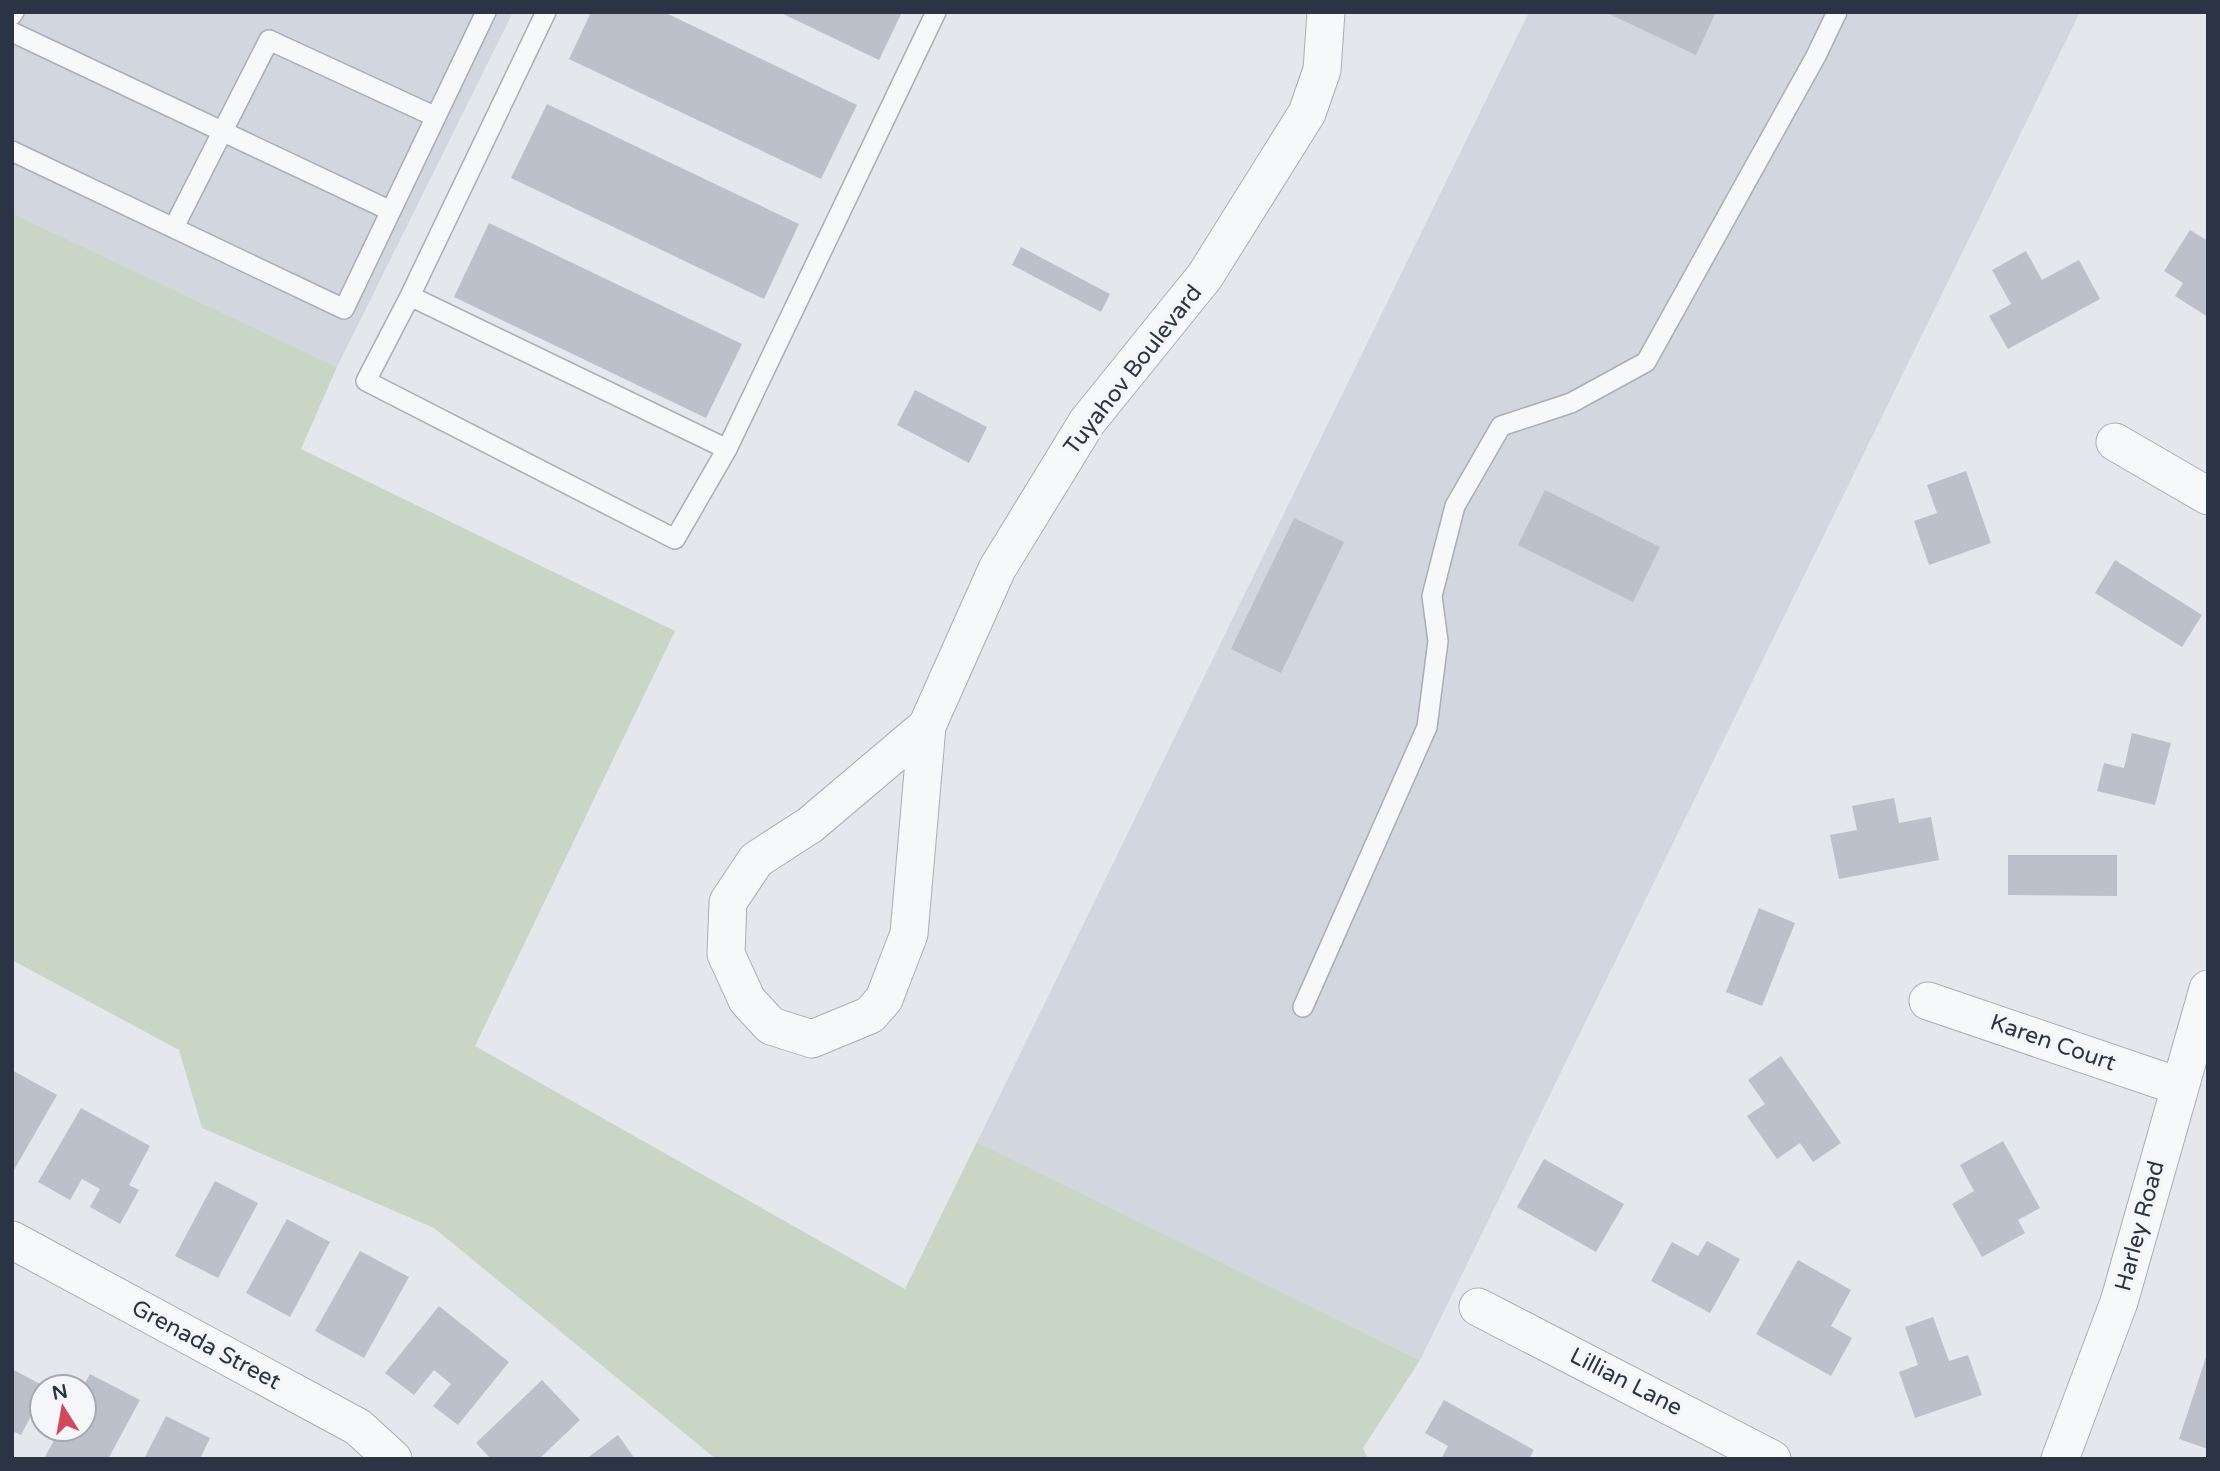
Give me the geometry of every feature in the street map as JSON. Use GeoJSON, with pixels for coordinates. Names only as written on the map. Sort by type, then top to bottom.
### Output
{"type":"FeatureCollection","features":[{"type":"Feature","properties":{"kind":"street","name":"Tuyahov Boulevard"},"geometry":{"type":"LineString","coordinates":[[927,726],[810,825],[756,860],[728,902],[726,954],[747,1000],[771,1026],[812,1039],[870,1014],[884,999],[909,934],[927,726],[997,569],[1087,422],[1205,276],[1307,113],[1322,70],[1326,12]]}},
{"type":"Feature","properties":{"kind":"street"},"geometry":{"type":"LineString","coordinates":[[2115,442],[2208,496]]}},
{"type":"Feature","properties":{"kind":"street","name":"Harley Road"},"geometry":{"type":"LineString","coordinates":[[2060,1459],[2119,1302],[2178,1086],[2208,989]]}},
{"type":"Feature","properties":{"kind":"street","name":"Karen Court"},"geometry":{"type":"LineString","coordinates":[[1928,1001],[2178,1086]]}},
{"type":"Feature","properties":{"kind":"street","name":"Grenada Street"},"geometry":{"type":"LineString","coordinates":[[12,1240],[358,1427],[393,1459]]}},
{"type":"Feature","properties":{"kind":"street","name":"Lillian Lane"},"geometry":{"type":"LineString","coordinates":[[1478,1307],[1772,1459]]}},
{"type":"Feature","properties":{"kind":"lane"},"geometry":{"type":"LineString","coordinates":[[12,151],[344,309],[486,12]]}},
{"type":"Feature","properties":{"kind":"lane"},"geometry":{"type":"LineString","coordinates":[[546,12],[410,296],[366,381],[675,539],[727,449],[936,12]]}},
{"type":"Feature","properties":{"kind":"lane"},"geometry":{"type":"LineString","coordinates":[[1303,1007],[1427,727],[1438,641],[1432,596],[1454,506],[1501,426],[1571,403],[1646,362],[1816,56],[1837,12]]}},
{"type":"Feature","properties":{"kind":"lane"},"geometry":{"type":"LineString","coordinates":[[12,32],[390,211]]}},
{"type":"Feature","properties":{"kind":"lane"},"geometry":{"type":"LineString","coordinates":[[174,227],[269,40],[436,117]]}},
{"type":"Feature","properties":{"kind":"lane"},"geometry":{"type":"LineString","coordinates":[[410,296],[727,449]]}},
{"type":"Feature","properties":{"kind":"shaded area"},"geometry":{"type":"Polygon","coordinates":[[[12,12],[513,12],[337,367],[12,213],[12,12]]]}},
{"type":"Feature","properties":{"kind":"shaded area"},"geometry":{"type":"Polygon","coordinates":[[[1529,12],[2080,12],[1420,1360],[977,1142],[1529,12]]]}},
{"type":"Feature","properties":{"kind":"green space"},"geometry":{"type":"Polygon","coordinates":[[[12,213],[337,367],[301,449],[675,631],[475,1046],[905,1289],[977,1142],[1420,1360],[1363,1448],[1368,1459],[716,1459],[434,1228],[202,1128],[179,1050],[12,960],[12,213]]]}},
{"type":"Feature","properties":{"kind":"building"},"geometry":{"type":"Polygon","coordinates":[[[591,12],[664,12],[857,105],[821,179],[569,59],[591,12]]]}},
{"type":"Feature","properties":{"kind":"building"},"geometry":{"type":"Polygon","coordinates":[[[779,12],[902,12],[879,60],[779,12]]]}},
{"type":"Feature","properties":{"kind":"building"},"geometry":{"type":"Polygon","coordinates":[[[1605,12],[1716,12],[1696,55],[1605,12]]]}},
{"type":"Feature","properties":{"kind":"building"},"geometry":{"type":"Polygon","coordinates":[[[547,104],[799,224],[764,299],[511,178],[547,104]]]}},
{"type":"Feature","properties":{"kind":"building"},"geometry":{"type":"Polygon","coordinates":[[[489,223],[742,344],[706,418],[454,297],[489,223]]]}},
{"type":"Feature","properties":{"kind":"building"},"geometry":{"type":"Polygon","coordinates":[[[2190,230],[2208,241],[2208,317],[2175,296],[2183,283],[2164,271],[2190,230]]]}},
{"type":"Feature","properties":{"kind":"building"},"geometry":{"type":"Polygon","coordinates":[[[1021,247],[1110,294],[1101,312],[1012,265],[1021,247]]]}},
{"type":"Feature","properties":{"kind":"building"},"geometry":{"type":"Polygon","coordinates":[[[2026,251],[2042,280],[2079,260],[2100,299],[2008,349],[1989,316],[2011,304],[1992,270],[2026,251]]]}},
{"type":"Feature","properties":{"kind":"building"},"geometry":{"type":"Polygon","coordinates":[[[915,390],[987,427],[969,463],[897,425],[915,390]]]}},
{"type":"Feature","properties":{"kind":"building"},"geometry":{"type":"Polygon","coordinates":[[[1966,471],[1991,543],[1929,565],[1914,521],[1937,513],[1927,485],[1966,471]]]}},
{"type":"Feature","properties":{"kind":"building"},"geometry":{"type":"Polygon","coordinates":[[[1545,490],[1660,547],[1633,602],[1518,545],[1545,490]]]}},
{"type":"Feature","properties":{"kind":"building"},"geometry":{"type":"Polygon","coordinates":[[[1294,518],[1344,542],[1281,673],[1231,649],[1294,518]]]}},
{"type":"Feature","properties":{"kind":"building"},"geometry":{"type":"Polygon","coordinates":[[[2115,560],[2202,615],[2182,647],[2095,593],[2115,560]]]}},
{"type":"Feature","properties":{"kind":"building"},"geometry":{"type":"Polygon","coordinates":[[[2132,733],[2171,743],[2155,805],[2097,791],[2104,763],[2124,768],[2132,733]]]}},
{"type":"Feature","properties":{"kind":"building"},"geometry":{"type":"Polygon","coordinates":[[[1894,798],[1899,823],[1931,817],[1939,860],[1839,879],[1830,835],[1857,830],[1852,806],[1894,798]]]}},
{"type":"Feature","properties":{"kind":"building"},"geometry":{"type":"Polygon","coordinates":[[[2008,855],[2117,855],[2117,896],[2008,895],[2008,855]]]}},
{"type":"Feature","properties":{"kind":"building"},"geometry":{"type":"Polygon","coordinates":[[[1759,908],[1795,923],[1762,1006],[1726,992],[1759,908]]]}},
{"type":"Feature","properties":{"kind":"building"},"geometry":{"type":"Polygon","coordinates":[[[1781,1056],[1841,1143],[1813,1162],[1800,1143],[1777,1159],[1747,1116],[1765,1104],[1748,1080],[1781,1056]]]}},
{"type":"Feature","properties":{"kind":"building"},"geometry":{"type":"Polygon","coordinates":[[[12,1070],[57,1095],[14,1170],[12,1168],[12,1070]]]}},
{"type":"Feature","properties":{"kind":"building"},"geometry":{"type":"Polygon","coordinates":[[[81,1108],[150,1146],[129,1185],[139,1190],[120,1224],[90,1207],[100,1189],[82,1179],[70,1200],[38,1182],[81,1108]]]}},
{"type":"Feature","properties":{"kind":"building"},"geometry":{"type":"Polygon","coordinates":[[[2003,1141],[2040,1208],[2018,1220],[2025,1233],[1982,1257],[1952,1204],[1974,1191],[1960,1165],[2003,1141]]]}},
{"type":"Feature","properties":{"kind":"building"},"geometry":{"type":"Polygon","coordinates":[[[1544,1159],[1624,1204],[1596,1252],[1517,1207],[1544,1159]]]}},
{"type":"Feature","properties":{"kind":"building"},"geometry":{"type":"Polygon","coordinates":[[[215,1181],[258,1203],[218,1278],[175,1256],[215,1181]]]}},
{"type":"Feature","properties":{"kind":"building"},"geometry":{"type":"Polygon","coordinates":[[[287,1219],[330,1242],[290,1317],[246,1293],[287,1219]]]}},
{"type":"Feature","properties":{"kind":"building"},"geometry":{"type":"Polygon","coordinates":[[[1707,1241],[1740,1259],[1710,1313],[1651,1281],[1672,1242],[1698,1256],[1707,1241]]]}},
{"type":"Feature","properties":{"kind":"building"},"geometry":{"type":"Polygon","coordinates":[[[360,1251],[409,1277],[364,1358],[315,1331],[360,1251]]]}},
{"type":"Feature","properties":{"kind":"building"},"geometry":{"type":"Polygon","coordinates":[[[1798,1260],[1851,1290],[1831,1326],[1852,1338],[1831,1376],[1756,1334],[1798,1260]]]}},
{"type":"Feature","properties":{"kind":"building"},"geometry":{"type":"Polygon","coordinates":[[[439,1306],[509,1362],[458,1425],[433,1406],[451,1384],[434,1370],[414,1395],[385,1373],[439,1306]]]}},
{"type":"Feature","properties":{"kind":"building"},"geometry":{"type":"Polygon","coordinates":[[[1933,1317],[1949,1361],[1968,1355],[1982,1395],[1915,1418],[1899,1372],[1918,1365],[1905,1327],[1933,1317]]]}},
{"type":"Feature","properties":{"kind":"building"},"geometry":{"type":"Polygon","coordinates":[[[2208,1354],[2208,1449],[2179,1439],[2208,1354]]]}},
{"type":"Feature","properties":{"kind":"building"},"geometry":{"type":"Polygon","coordinates":[[[12,1369],[28,1378],[28,1422],[21,1435],[12,1431],[12,1369]]]}},
{"type":"Feature","properties":{"kind":"building"},"geometry":{"type":"Polygon","coordinates":[[[98,1378],[140,1400],[108,1459],[44,1459],[53,1443],[98,1443],[98,1378]]]}},
{"type":"Feature","properties":{"kind":"building"},"geometry":{"type":"Polygon","coordinates":[[[542,1380],[580,1420],[539,1459],[491,1459],[476,1443],[542,1380]]]}},
{"type":"Feature","properties":{"kind":"building"},"geometry":{"type":"Polygon","coordinates":[[[1444,1400],[1534,1450],[1529,1459],[1441,1459],[1448,1446],[1425,1433],[1444,1400]]]}},
{"type":"Feature","properties":{"kind":"building"},"geometry":{"type":"Polygon","coordinates":[[[166,1416],[210,1438],[200,1459],[144,1459],[166,1416]]]}},
{"type":"Feature","properties":{"kind":"building"},"geometry":{"type":"Polygon","coordinates":[[[618,1435],[635,1459],[586,1459],[618,1435]]]}}]}
